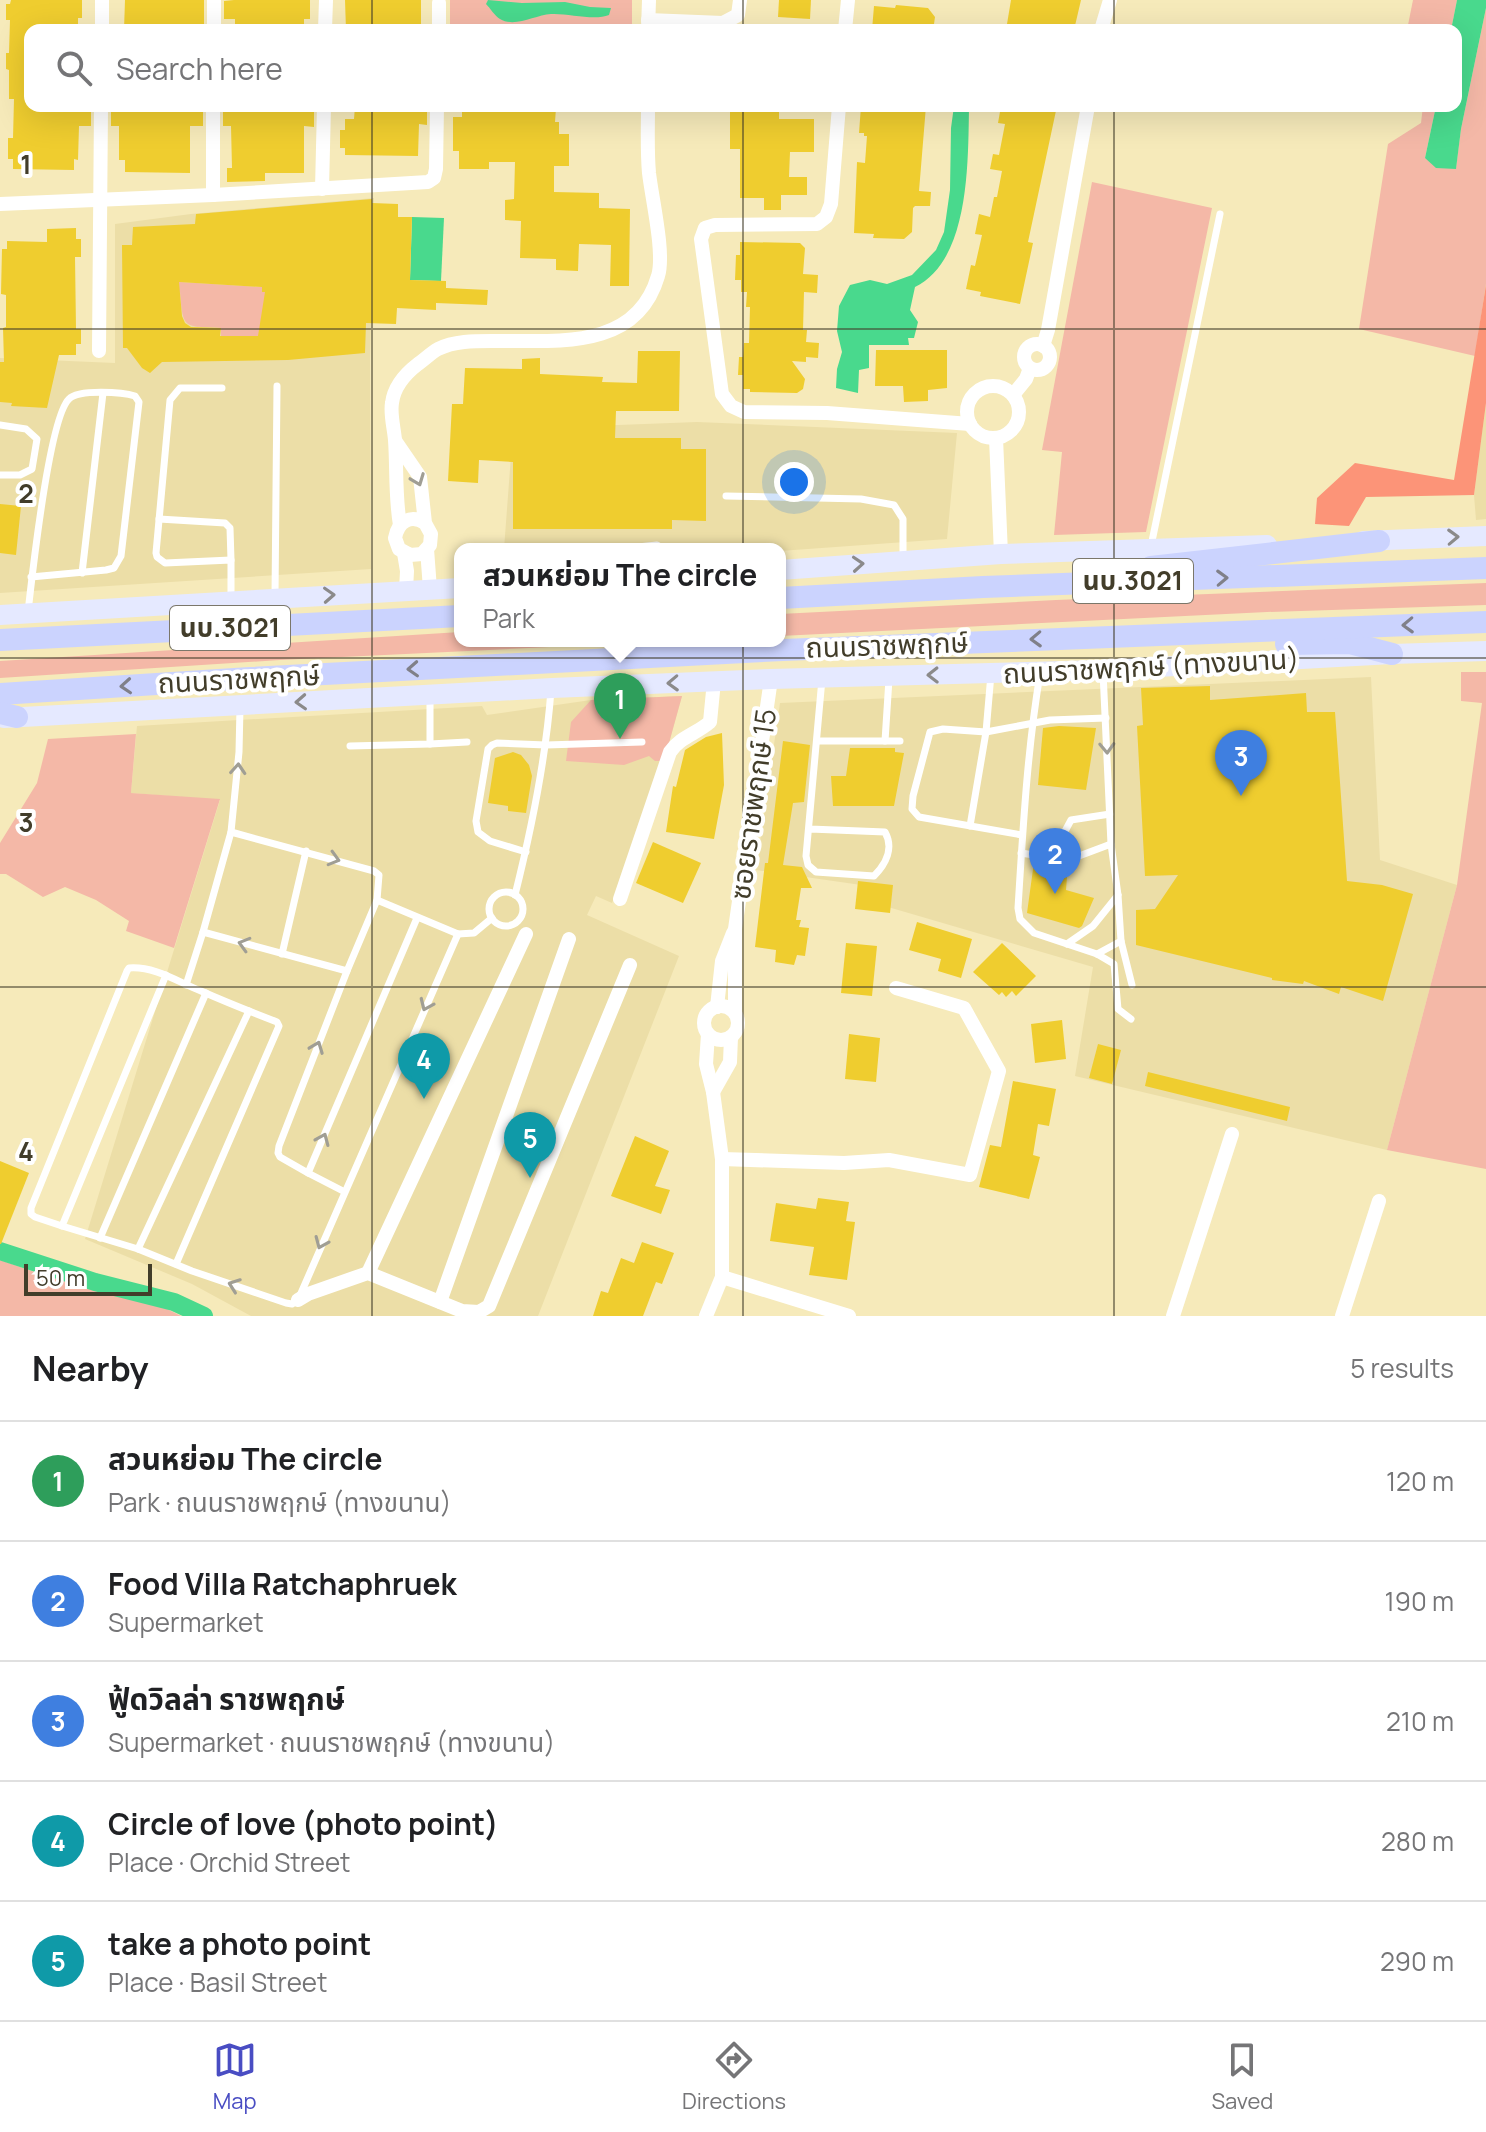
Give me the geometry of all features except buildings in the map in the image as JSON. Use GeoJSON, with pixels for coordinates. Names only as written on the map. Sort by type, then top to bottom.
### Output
{"type":"FeatureCollection","features":[{"type":"Feature","properties":{"kind":"main road","name":"นบ.3021"},"geometry":{"type":"LineString","coordinates":[[786,570],[1001,554],[1486,536]]}},
{"type":"Feature","properties":{"kind":"main road"},"geometry":{"type":"LineString","coordinates":[[983,587],[1379,541]]}},
{"type":"Feature","properties":{"kind":"main road","name":"ถนนราชพฤกษ์"},"geometry":{"type":"LineString","coordinates":[[786,598],[1486,568]]}},
{"type":"Feature","properties":{"kind":"main road","name":"นบ.3021"},"geometry":{"type":"LineString","coordinates":[[0,615],[454,588]]}},
{"type":"Feature","properties":{"kind":"main road","name":"ถนนราชพฤกษ์"},"geometry":{"type":"LineString","coordinates":[[0,640],[454,616]]}},
{"type":"Feature","properties":{"kind":"main road","name":"ถนนราชพฤกษ์"},"geometry":{"type":"LineString","coordinates":[[0,694],[783,650],[1486,622]]}},
{"type":"Feature","properties":{"kind":"main road"},"geometry":{"type":"LineString","coordinates":[[1070,638],[1101,647],[1350,643],[1392,654]]}},
{"type":"Feature","properties":{"kind":"main road","name":"ถนนราชพฤกษ์ (ทางขนาน)"},"geometry":{"type":"LineString","coordinates":[[6,716],[552,688],[1103,670],[1486,651]]}},
{"type":"Feature","properties":{"kind":"street"},"geometry":{"type":"LineString","coordinates":[[102,0],[102,24]]}},
{"type":"Feature","properties":{"kind":"street"},"geometry":{"type":"LineString","coordinates":[[214,0],[214,24]]}},
{"type":"Feature","properties":{"kind":"street"},"geometry":{"type":"LineString","coordinates":[[325,24],[326,0]]}},
{"type":"Feature","properties":{"kind":"street"},"geometry":{"type":"LineString","coordinates":[[648,24],[649,0]]}},
{"type":"Feature","properties":{"kind":"street"},"geometry":{"type":"LineString","coordinates":[[686,24],[723,23],[738,15],[740,0]]}},
{"type":"Feature","properties":{"kind":"street"},"geometry":{"type":"LineString","coordinates":[[846,24],[848,0]]}},
{"type":"Feature","properties":{"kind":"street"},"geometry":{"type":"LineString","coordinates":[[1103,24],[1110,0]]}},
{"type":"Feature","properties":{"kind":"street"},"geometry":{"type":"LineString","coordinates":[[439,3],[439,24]]}},
{"type":"Feature","properties":{"kind":"street"},"geometry":{"type":"LineString","coordinates":[[99,351],[101,112]]}},
{"type":"Feature","properties":{"kind":"street"},"geometry":{"type":"LineString","coordinates":[[213,112],[213,195]]}},
{"type":"Feature","properties":{"kind":"street"},"geometry":{"type":"LineString","coordinates":[[322,189],[324,112]]}},
{"type":"Feature","properties":{"kind":"street"},"geometry":{"type":"LineString","coordinates":[[0,204],[428,182],[434,178],[436,169],[437,112]]}},
{"type":"Feature","properties":{"kind":"street"},"geometry":{"type":"LineString","coordinates":[[395,442],[420,477],[423,522],[431,534],[430,545],[417,556],[399,549],[395,538],[400,525],[392,404],[398,384],[410,370],[438,349],[473,341],[591,338],[620,326],[638,314],[660,270],[649,169],[648,112]]}},
{"type":"Feature","properties":{"kind":"street"},"geometry":{"type":"LineString","coordinates":[[839,112],[831,204],[826,217],[817,224],[715,225],[705,228],[701,239],[722,394],[731,406],[744,412],[827,413],[970,424]]}},
{"type":"Feature","properties":{"kind":"street"},"geometry":{"type":"LineString","coordinates":[[1013,395],[1026,379],[1030,368],[1025,361],[1028,349],[1035,345],[1043,346],[1048,330],[1087,112]]}},
{"type":"Feature","properties":{"kind":"street"},"geometry":{"type":"LineString","coordinates":[[998,386],[1007,389],[1018,403],[1018,421],[1007,435],[996,438],[982,436],[970,424],[967,416],[970,400],[982,388],[998,386]]}},
{"type":"Feature","properties":{"kind":"street"},"geometry":{"type":"LineString","coordinates":[[996,438],[1001,554]]}},
{"type":"Feature","properties":{"kind":"street"},"geometry":{"type":"LineString","coordinates":[[400,525],[410,519],[423,522]]}},
{"type":"Feature","properties":{"kind":"street"},"geometry":{"type":"LineString","coordinates":[[427,549],[430,589]]}},
{"type":"Feature","properties":{"kind":"street"},"geometry":{"type":"LineString","coordinates":[[404,553],[406,590]]}},
{"type":"Feature","properties":{"kind":"street","name":"ซอยราชพฤกษ์ 15"},"geometry":{"type":"LineString","coordinates":[[713,1092],[730,1062],[731,1037],[738,1023],[735,1013],[735,929],[771,679]]}},
{"type":"Feature","properties":{"kind":"street"},"geometry":{"type":"LineString","coordinates":[[620,899],[670,752],[677,742],[710,722],[714,681]]}},
{"type":"Feature","properties":{"kind":"street","name":"ซอยราชพฤกษ์ 15"},"geometry":{"type":"LineString","coordinates":[[706,1316],[722,1277],[722,1159],[706,1064],[708,1034],[705,1018],[717,1007],[722,961],[735,929]]}},
{"type":"Feature","properties":{"kind":"street"},"geometry":{"type":"LineString","coordinates":[[368,1273],[526,934]]}},
{"type":"Feature","properties":{"kind":"street"},"geometry":{"type":"LineString","coordinates":[[440,1302],[569,939]]}},
{"type":"Feature","properties":{"kind":"street"},"geometry":{"type":"LineString","coordinates":[[298,1300],[368,1273],[462,1311],[479,1312],[489,1306],[630,965]]}},
{"type":"Feature","properties":{"kind":"street"},"geometry":{"type":"LineString","coordinates":[[722,1159],[844,1163],[889,1160],[970,1175],[999,1071],[964,1008],[896,988]]}},
{"type":"Feature","properties":{"kind":"street"},"geometry":{"type":"LineString","coordinates":[[717,1007],[727,1007],[735,1013]]}},
{"type":"Feature","properties":{"kind":"street"},"geometry":{"type":"LineString","coordinates":[[708,1034],[722,1040],[731,1037]]}},
{"type":"Feature","properties":{"kind":"street"},"geometry":{"type":"LineString","coordinates":[[1173,1316],[1232,1134]]}},
{"type":"Feature","properties":{"kind":"street"},"geometry":{"type":"LineString","coordinates":[[1342,1316],[1379,1201]]}},
{"type":"Feature","properties":{"kind":"street"},"geometry":{"type":"LineString","coordinates":[[722,1277],[849,1316]]}},
{"type":"Feature","properties":{"kind":"lane"},"geometry":{"type":"LineString","coordinates":[[1151,549],[1220,214]]}},
{"type":"Feature","properties":{"kind":"lane"},"geometry":{"type":"LineString","coordinates":[[275,598],[277,386]]}},
{"type":"Feature","properties":{"kind":"lane"},"geometry":{"type":"LineString","coordinates":[[222,388],[180,388],[170,400],[156,553],[165,563],[231,560]]}},
{"type":"Feature","properties":{"kind":"lane"},"geometry":{"type":"LineString","coordinates":[[82,573],[103,393]]}},
{"type":"Feature","properties":{"kind":"lane"},"geometry":{"type":"LineString","coordinates":[[27,613],[31,577],[56,423],[69,398],[76,394],[135,396],[139,402],[121,556],[114,568],[31,577]]}},
{"type":"Feature","properties":{"kind":"lane"},"geometry":{"type":"LineString","coordinates":[[0,425],[26,429],[37,439],[32,469],[20,475],[0,475]]}},
{"type":"Feature","properties":{"kind":"lane"},"geometry":{"type":"LineString","coordinates":[[726,496],[861,499],[894,505],[903,519],[903,561]]}},
{"type":"Feature","properties":{"kind":"lane"},"geometry":{"type":"LineString","coordinates":[[159,519],[225,523],[230,528],[232,601]]}},
{"type":"Feature","properties":{"kind":"lane"},"geometry":{"type":"LineString","coordinates":[[1103,670],[1111,844],[1121,941],[1132,985]]}},
{"type":"Feature","properties":{"kind":"lane"},"geometry":{"type":"LineString","coordinates":[[1041,672],[1032,723],[1022,835],[1020,919],[1034,933],[1097,954],[1114,964],[1118,1009],[1131,1019]]}},
{"type":"Feature","properties":{"kind":"lane"},"geometry":{"type":"LineString","coordinates":[[970,826],[986,732],[991,674]]}},
{"type":"Feature","properties":{"kind":"lane"},"geometry":{"type":"LineString","coordinates":[[885,741],[889,676]]}},
{"type":"Feature","properties":{"kind":"lane"},"geometry":{"type":"LineString","coordinates":[[810,829],[885,832],[889,840],[883,867],[874,876],[816,872],[808,865],[806,856],[822,678]]}},
{"type":"Feature","properties":{"kind":"lane"},"geometry":{"type":"LineString","coordinates":[[515,895],[546,745],[552,688]]}},
{"type":"Feature","properties":{"kind":"lane"},"geometry":{"type":"LineString","coordinates":[[430,695],[430,744]]}},
{"type":"Feature","properties":{"kind":"lane"},"geometry":{"type":"LineString","coordinates":[[186,985],[231,832],[240,706]]}},
{"type":"Feature","properties":{"kind":"lane"},"geometry":{"type":"LineString","coordinates":[[1022,835],[919,817],[912,809],[913,796],[930,732],[943,729],[986,732],[1032,723],[1106,718]]}},
{"type":"Feature","properties":{"kind":"lane"},"geometry":{"type":"LineString","coordinates":[[817,741],[900,741]]}},
{"type":"Feature","properties":{"kind":"lane"},"geometry":{"type":"LineString","coordinates":[[350,746],[467,742]]}},
{"type":"Feature","properties":{"kind":"lane"},"geometry":{"type":"LineString","coordinates":[[526,852],[490,841],[478,832],[476,821],[488,749],[492,745],[642,742]]}},
{"type":"Feature","properties":{"kind":"lane"},"geometry":{"type":"LineString","coordinates":[[1063,857],[1064,833],[1071,820],[1110,814]]}},
{"type":"Feature","properties":{"kind":"lane"},"geometry":{"type":"LineString","coordinates":[[231,832],[306,851],[379,875],[377,900],[278,1153],[280,1157],[343,1191]]}},
{"type":"Feature","properties":{"kind":"lane"},"geometry":{"type":"LineString","coordinates":[[1021,853],[1046,857],[1079,856],[1111,844]]}},
{"type":"Feature","properties":{"kind":"lane"},"geometry":{"type":"LineString","coordinates":[[282,954],[306,851]]}},
{"type":"Feature","properties":{"kind":"lane"},"geometry":{"type":"LineString","coordinates":[[500,893],[515,895],[521,901],[523,910],[518,922],[507,926],[496,923],[492,918],[489,909],[493,898],[500,893]]}},
{"type":"Feature","properties":{"kind":"lane"},"geometry":{"type":"LineString","coordinates":[[1067,944],[1093,926],[1118,895]]}},
{"type":"Feature","properties":{"kind":"lane"},"geometry":{"type":"LineString","coordinates":[[377,900],[458,934],[474,933],[492,918]]}},
{"type":"Feature","properties":{"kind":"lane"},"geometry":{"type":"LineString","coordinates":[[308,1173],[417,918]]}},
{"type":"Feature","properties":{"kind":"lane"},"geometry":{"type":"LineString","coordinates":[[203,932],[347,971]]}},
{"type":"Feature","properties":{"kind":"lane"},"geometry":{"type":"LineString","coordinates":[[176,1264],[279,1026],[277,1022],[166,975],[138,967],[129,968],[31,1214],[138,1249],[176,1264],[292,1304],[298,1300],[343,1191],[458,934]]}},
{"type":"Feature","properties":{"kind":"lane"},"geometry":{"type":"LineString","coordinates":[[1097,954],[1121,941]]}},
{"type":"Feature","properties":{"kind":"lane"},"geometry":{"type":"LineString","coordinates":[[62,1226],[166,975]]}},
{"type":"Feature","properties":{"kind":"lane"},"geometry":{"type":"LineString","coordinates":[[100,1238],[206,993]]}},
{"type":"Feature","properties":{"kind":"lane"},"geometry":{"type":"LineString","coordinates":[[138,1249],[249,1011]]}},
{"type":"Feature","properties":{"kind":"shaded area"},"geometry":{"type":"Polygon","coordinates":[[[450,0],[632,0],[632,24],[450,24],[450,0]]]}},
{"type":"Feature","properties":{"kind":"shaded area"},"geometry":{"type":"Polygon","coordinates":[[[488,0],[565,2],[611,8],[609,15],[603,17],[551,14],[512,22],[496,16],[486,4],[488,0]]]}},
{"type":"Feature","properties":{"kind":"shaded area"},"geometry":{"type":"Polygon","coordinates":[[[1413,0],[1457,0],[1452,24],[1408,24],[1413,0]]]}},
{"type":"Feature","properties":{"kind":"shaded area"},"geometry":{"type":"Polygon","coordinates":[[[1457,0],[1486,0],[1456,169],[1436,168],[1425,158],[1435,112],[1462,112],[1462,24],[1452,24],[1457,0]]]}},
{"type":"Feature","properties":{"kind":"shaded area"},"geometry":{"type":"Polygon","coordinates":[[[1486,8],[1486,284],[1475,356],[1359,329],[1388,144],[1421,123],[1422,112],[1435,112],[1425,158],[1456,168],[1486,8]]]}},
{"type":"Feature","properties":{"kind":"shaded area"},"geometry":{"type":"Polygon","coordinates":[[[953,112],[969,112],[962,208],[946,255],[933,274],[915,287],[910,310],[918,322],[914,338],[908,338],[909,345],[869,345],[869,368],[859,370],[858,393],[836,388],[842,352],[837,331],[839,306],[850,285],[870,280],[887,284],[912,275],[936,250],[944,232],[950,190],[953,112]]]}},
{"type":"Feature","properties":{"kind":"shaded area"},"geometry":{"type":"Polygon","coordinates":[[[1092,182],[1212,208],[1146,532],[1054,535],[1062,452],[1042,450],[1092,182]]]}},
{"type":"Feature","properties":{"kind":"shaded area"},"geometry":{"type":"Polygon","coordinates":[[[374,198],[370,359],[371,569],[0,593],[0,358],[115,363],[115,224],[374,198]]]}},
{"type":"Feature","properties":{"kind":"shaded area"},"geometry":{"type":"Polygon","coordinates":[[[412,217],[444,218],[441,281],[410,280],[412,217]]]}},
{"type":"Feature","properties":{"kind":"shaded area"},"geometry":{"type":"Polygon","coordinates":[[[151,282],[262,287],[262,292],[345,291],[258,336],[221,336],[221,328],[188,324],[182,313],[180,292],[150,293],[151,282]]]}},
{"type":"Feature","properties":{"kind":"shaded area"},"geometry":{"type":"Polygon","coordinates":[[[1486,285],[1486,403],[1474,495],[1366,497],[1349,526],[1315,524],[1317,498],[1355,463],[1454,480],[1486,285]]]}},
{"type":"Feature","properties":{"kind":"shaded area"},"geometry":{"type":"Polygon","coordinates":[[[1486,403],[1486,519],[1476,520],[1474,495],[1486,403]]]}},
{"type":"Feature","properties":{"kind":"shaded area"},"geometry":{"type":"Polygon","coordinates":[[[697,422],[957,433],[947,539],[786,551],[786,543],[504,543],[513,429],[697,422]]]}},
{"type":"Feature","properties":{"kind":"shaded area"},"geometry":{"type":"Polygon","coordinates":[[[1486,583],[1486,605],[1267,612],[786,636],[786,614],[1486,583]]]}},
{"type":"Feature","properties":{"kind":"shaded area"},"geometry":{"type":"Polygon","coordinates":[[[454,632],[454,647],[550,647],[0,678],[0,661],[454,632]]]}},
{"type":"Feature","properties":{"kind":"shaded area"},"geometry":{"type":"Polygon","coordinates":[[[1461,672],[1486,672],[1486,1169],[1387,1150],[1457,885],[1482,703],[1461,701],[1461,672]]]}},
{"type":"Feature","properties":{"kind":"shaded area"},"geometry":{"type":"Polygon","coordinates":[[[1371,677],[1380,860],[1457,885],[1387,1150],[1075,1076],[1093,967],[888,907],[889,889],[756,870],[780,703],[1371,677]]]}},
{"type":"Feature","properties":{"kind":"shaded area"},"geometry":{"type":"Polygon","coordinates":[[[682,696],[664,761],[612,903],[596,896],[587,915],[679,956],[538,1316],[251,1316],[192,1284],[85,1239],[220,800],[131,793],[137,726],[482,706],[487,715],[591,700],[682,696]]]}},
{"type":"Feature","properties":{"kind":"shaded area"},"geometry":{"type":"Polygon","coordinates":[[[682,696],[664,761],[655,761],[649,756],[624,765],[566,761],[571,722],[591,700],[682,696]]]}},
{"type":"Feature","properties":{"kind":"shaded area"},"geometry":{"type":"Polygon","coordinates":[[[136,734],[131,793],[220,799],[174,948],[126,931],[129,921],[96,900],[65,887],[43,897],[6,874],[0,874],[0,843],[37,783],[48,739],[136,734]]]}},
{"type":"Feature","properties":{"kind":"shaded area"},"geometry":{"type":"Polygon","coordinates":[[[0,1260],[49,1277],[167,1309],[181,1316],[0,1316],[0,1260]]]}},
{"type":"Feature","properties":{"kind":"waterway"},"geometry":{"type":"LineString","coordinates":[[0,1251],[95,1282],[174,1302],[204,1316]]}},
{"type":"Feature","properties":{"kind":"place","name":"สวนหย่อม The circle"},"geometry":{"type":"Point","coordinates":[620,739]}},
{"type":"Feature","properties":{"kind":"place","name":"ฟู้ดวิลล่า ราชพฤกษ์"},"geometry":{"type":"Point","coordinates":[1241,796]}},
{"type":"Feature","properties":{"kind":"place","name":"Food Villa Ratchaphruek"},"geometry":{"type":"Point","coordinates":[1055,894]}},
{"type":"Feature","properties":{"kind":"place","name":"Circle of love (photo point)"},"geometry":{"type":"Point","coordinates":[424,1099]}},
{"type":"Feature","properties":{"kind":"place","name":"take a photo point"},"geometry":{"type":"Point","coordinates":[530,1178]}}]}
